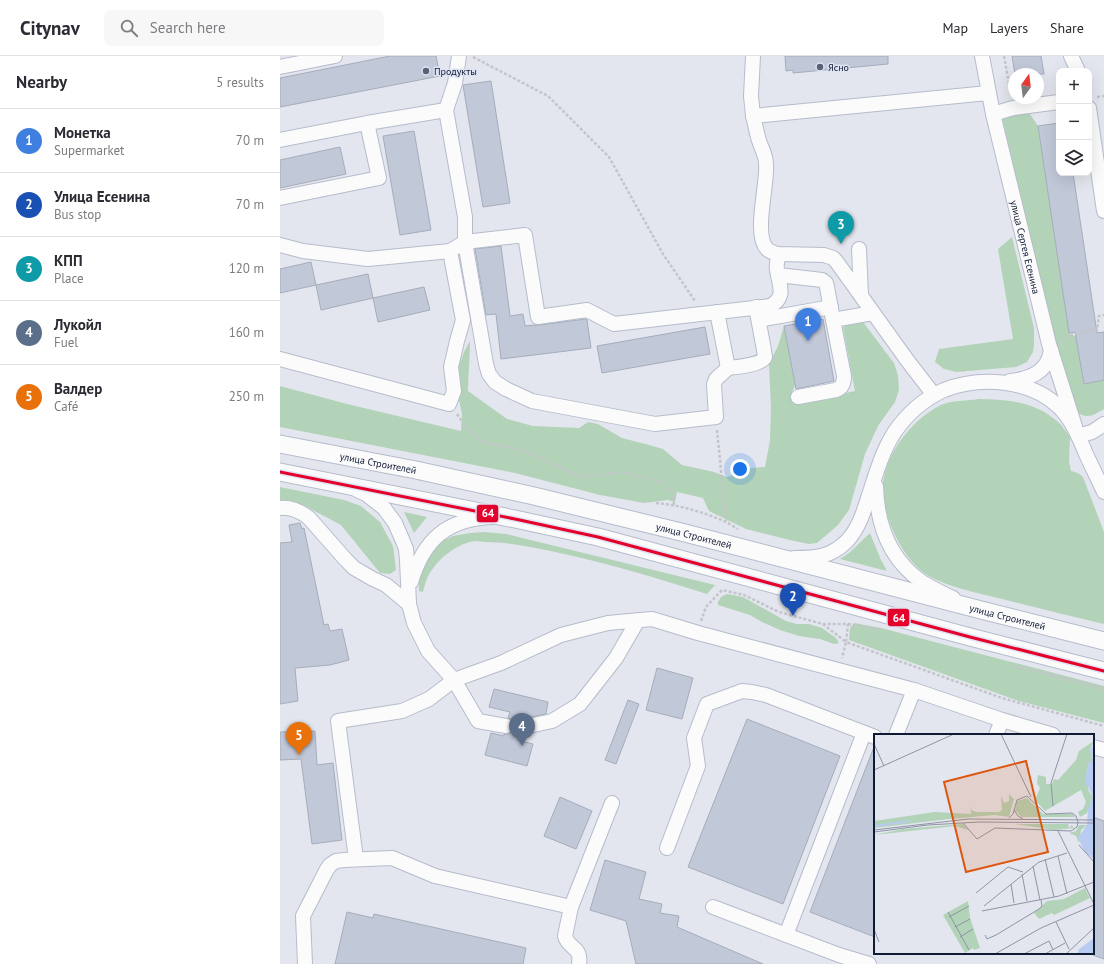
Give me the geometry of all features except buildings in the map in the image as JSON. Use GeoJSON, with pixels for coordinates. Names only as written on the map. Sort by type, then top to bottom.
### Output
{"type":"FeatureCollection","features":[{"type":"Feature","properties":{"kind":"main road","name":"улица Строителей"},"geometry":{"type":"LineString","coordinates":[[280,444],[416,470],[685,532],[776,557],[1104,641]]}},
{"type":"Feature","properties":{"kind":"main road"},"geometry":{"type":"LineString","coordinates":[[280,472],[598,537],[1104,671]]}},
{"type":"Feature","properties":{"kind":"street"},"geometry":{"type":"LineString","coordinates":[[280,67],[336,56]]}},
{"type":"Feature","properties":{"kind":"street"},"geometry":{"type":"LineString","coordinates":[[459,56],[455,83],[446,110],[465,216],[465,242],[488,374],[495,382],[506,389],[532,401],[655,424],[716,417],[714,384],[716,379],[728,368],[756,363],[762,361],[765,357],[758,314]]}},
{"type":"Feature","properties":{"kind":"street"},"geometry":{"type":"LineString","coordinates":[[754,56],[751,96],[753,116],[766,163],[761,223],[764,245],[772,253],[824,255],[833,258],[934,396]]}},
{"type":"Feature","properties":{"kind":"street","name":"улица Сергея Есенина"},"geometry":{"type":"LineString","coordinates":[[982,56],[988,93],[1050,350],[1078,436]]}},
{"type":"Feature","properties":{"kind":"street"},"geometry":{"type":"LineString","coordinates":[[1071,56],[1077,68]]}},
{"type":"Feature","properties":{"kind":"street"},"geometry":{"type":"LineString","coordinates":[[753,116],[988,93]]}},
{"type":"Feature","properties":{"kind":"street"},"geometry":{"type":"LineString","coordinates":[[993,114],[1013,108],[1056,102]]}},
{"type":"Feature","properties":{"kind":"street"},"geometry":{"type":"LineString","coordinates":[[280,140],[367,123],[446,110]]}},
{"type":"Feature","properties":{"kind":"street"},"geometry":{"type":"LineString","coordinates":[[280,198],[379,178],[367,123]]}},
{"type":"Feature","properties":{"kind":"street"},"geometry":{"type":"LineString","coordinates":[[1092,129],[1104,211]]}},
{"type":"Feature","properties":{"kind":"street"},"geometry":{"type":"LineString","coordinates":[[280,245],[303,251],[368,259],[450,251],[465,242],[525,235],[538,317],[587,310],[614,324],[710,312],[758,314],[873,313]]}},
{"type":"Feature","properties":{"kind":"street"},"geometry":{"type":"LineString","coordinates":[[859,248],[861,296]]}},
{"type":"Feature","properties":{"kind":"street"},"geometry":{"type":"LineString","coordinates":[[280,359],[449,404],[454,391],[451,367],[463,320],[450,251]]}},
{"type":"Feature","properties":{"kind":"street"},"geometry":{"type":"LineString","coordinates":[[758,314],[777,303],[780,298],[781,290],[777,267],[778,254]]}},
{"type":"Feature","properties":{"kind":"street"},"geometry":{"type":"LineString","coordinates":[[778,275],[822,280],[826,283],[844,376],[843,384],[839,389],[798,397]]}},
{"type":"Feature","properties":{"kind":"street"},"geometry":{"type":"LineString","coordinates":[[710,312],[728,368]]}},
{"type":"Feature","properties":{"kind":"street"},"geometry":{"type":"LineString","coordinates":[[776,557],[794,558],[827,555],[838,549],[848,540],[856,530],[863,516],[887,446],[895,432],[913,410],[945,390],[959,386],[974,383],[1020,380],[1026,378],[1037,373],[1045,365],[1050,356],[1050,350]]}},
{"type":"Feature","properties":{"kind":"street"},"geometry":{"type":"LineString","coordinates":[[991,382],[1029,389],[1051,400],[1066,415],[1078,436],[1104,492]]}},
{"type":"Feature","properties":{"kind":"street"},"geometry":{"type":"LineString","coordinates":[[1078,436],[1092,432],[1104,424]]}},
{"type":"Feature","properties":{"kind":"street"},"geometry":{"type":"LineString","coordinates":[[876,476],[877,508],[880,523],[884,536],[895,555],[911,573],[922,582],[981,610]]}},
{"type":"Feature","properties":{"kind":"street"},"geometry":{"type":"LineString","coordinates":[[334,482],[366,494],[390,515],[399,531],[406,549],[409,597],[414,623],[428,651],[454,680],[478,721],[513,727],[552,721],[580,704],[616,658],[638,620]]}},
{"type":"Feature","properties":{"kind":"street"},"geometry":{"type":"LineString","coordinates":[[280,508],[290,508],[304,513],[354,568],[409,597]]}},
{"type":"Feature","properties":{"kind":"street"},"geometry":{"type":"LineString","coordinates":[[409,597],[415,568],[423,552],[436,536],[465,521],[491,517],[515,519]]}},
{"type":"Feature","properties":{"kind":"street"},"geometry":{"type":"LineString","coordinates":[[356,859],[338,722],[402,711],[429,699],[454,680],[501,663],[562,635],[608,623],[652,620],[914,690],[1002,720],[1050,734]]}},
{"type":"Feature","properties":{"kind":"street"},"geometry":{"type":"LineString","coordinates":[[896,734],[914,690]]}},
{"type":"Feature","properties":{"kind":"street"},"geometry":{"type":"LineString","coordinates":[[667,848],[698,766],[694,738],[707,704],[742,691],[752,692],[869,735],[786,935]]}},
{"type":"Feature","properties":{"kind":"street"},"geometry":{"type":"LineString","coordinates":[[996,734],[1002,720]]}},
{"type":"Feature","properties":{"kind":"street"},"geometry":{"type":"LineString","coordinates":[[1094,747],[1104,750]]}},
{"type":"Feature","properties":{"kind":"street"},"geometry":{"type":"LineString","coordinates":[[579,964],[579,953],[566,940],[565,936],[571,907],[612,803]]}},
{"type":"Feature","properties":{"kind":"street"},"geometry":{"type":"LineString","coordinates":[[305,964],[303,916],[330,865],[336,861],[392,858],[435,876],[571,907]]}},
{"type":"Feature","properties":{"kind":"street"},"geometry":{"type":"LineString","coordinates":[[713,907],[839,955],[869,964]]}},
{"type":"Feature","properties":{"kind":"path"},"geometry":{"type":"LineString","coordinates":[[470,56],[548,96],[609,157],[663,254],[710,312]]}},
{"type":"Feature","properties":{"kind":"path"},"geometry":{"type":"LineString","coordinates":[[1004,56],[1013,108]]}},
{"type":"Feature","properties":{"kind":"path"},"geometry":{"type":"LineString","coordinates":[[1064,340],[1070,335],[1097,330],[1099,316],[1104,315]]}},
{"type":"Feature","properties":{"kind":"path"},"geometry":{"type":"LineString","coordinates":[[449,404],[463,422],[482,442],[525,451],[580,477],[623,472],[664,483],[673,495],[674,505]]}},
{"type":"Feature","properties":{"kind":"path"},"geometry":{"type":"LineString","coordinates":[[716,417],[726,521]]}},
{"type":"Feature","properties":{"kind":"path"},"geometry":{"type":"LineString","coordinates":[[656,503],[674,505],[704,514],[726,521],[738,529]]}},
{"type":"Feature","properties":{"kind":"path"},"geometry":{"type":"LineString","coordinates":[[698,633],[706,607],[722,590],[744,595],[779,612],[823,624],[848,624],[846,642],[839,670]]}},
{"type":"Feature","properties":{"kind":"path"},"geometry":{"type":"LineString","coordinates":[[823,624],[846,642],[1002,698],[1104,726]]}},
{"type":"Feature","properties":{"kind":"green space"},"geometry":{"type":"Polygon","coordinates":[[[1028,111],[1038,126],[1069,333],[1076,337],[1084,384],[1104,380],[1104,409],[1090,416],[1076,412],[1051,326],[1002,117],[1028,111]]]}},
{"type":"Feature","properties":{"kind":"green space"},"geometry":{"type":"Polygon","coordinates":[[[1012,237],[1034,328],[1033,352],[1027,362],[1016,367],[956,372],[944,369],[935,362],[939,349],[1013,339],[998,249],[1012,237]]]}},
{"type":"Feature","properties":{"kind":"green space"},"geometry":{"type":"Polygon","coordinates":[[[863,322],[894,363],[898,375],[899,390],[895,402],[878,426],[865,454],[849,510],[838,525],[817,543],[809,544],[746,529],[709,511],[703,498],[677,492],[675,502],[668,500],[644,503],[600,495],[515,473],[280,427],[280,386],[347,404],[461,431],[462,414],[459,400],[457,372],[464,352],[470,341],[468,391],[507,419],[533,426],[579,428],[588,422],[598,424],[622,438],[663,449],[682,465],[714,472],[727,477],[751,468],[765,467],[770,440],[771,408],[769,364],[778,346],[784,326],[795,385],[792,392],[795,404],[855,391],[843,327],[863,322]]]}},
{"type":"Feature","properties":{"kind":"green space"},"geometry":{"type":"Polygon","coordinates":[[[979,399],[1011,401],[1041,410],[1050,415],[1061,425],[1070,437],[1069,461],[1071,471],[1078,473],[1083,477],[1104,532],[1104,624],[943,583],[927,575],[918,568],[898,541],[885,507],[883,482],[886,468],[899,442],[918,420],[941,405],[955,401],[979,399]]]}},
{"type":"Feature","properties":{"kind":"green space"},"geometry":{"type":"Polygon","coordinates":[[[280,487],[344,500],[361,506],[380,522],[393,546],[396,570],[390,574],[380,573],[341,525],[305,506],[280,501],[280,487]]]}},
{"type":"Feature","properties":{"kind":"green space"},"geometry":{"type":"Polygon","coordinates":[[[404,512],[427,517],[414,533],[404,512]]]}},
{"type":"Feature","properties":{"kind":"green space"},"geometry":{"type":"Polygon","coordinates":[[[484,532],[506,534],[715,585],[707,594],[639,573],[571,555],[520,545],[474,541],[462,545],[445,555],[430,572],[423,592],[419,591],[421,566],[436,544],[453,536],[484,532]]]}},
{"type":"Feature","properties":{"kind":"green space"},"geometry":{"type":"Polygon","coordinates":[[[870,533],[887,571],[840,559],[849,553],[870,533]]]}},
{"type":"Feature","properties":{"kind":"green space"},"geometry":{"type":"Polygon","coordinates":[[[727,594],[743,597],[786,621],[797,624],[809,624],[822,628],[836,638],[839,643],[834,644],[820,639],[799,636],[780,630],[750,615],[718,605],[721,597],[727,594]]]}},
{"type":"Feature","properties":{"kind":"green space"},"geometry":{"type":"Polygon","coordinates":[[[854,623],[881,628],[1104,686],[1104,723],[1019,701],[849,640],[850,628],[854,623]]]}},
{"type":"Feature","properties":{"kind":"transit line","name":"64"},"geometry":{"type":"LineString","coordinates":[[280,472],[598,537],[970,637],[1104,671]]}},
{"type":"Feature","properties":{"kind":"place","name":"Ясно"},"geometry":{"type":"Point","coordinates":[820,67]}},
{"type":"Feature","properties":{"kind":"place","name":"Продукты"},"geometry":{"type":"Point","coordinates":[426,71]}},
{"type":"Feature","properties":{"kind":"place","name":"КПП"},"geometry":{"type":"Point","coordinates":[841,244]}},
{"type":"Feature","properties":{"kind":"place","name":"Монетка"},"geometry":{"type":"Point","coordinates":[808,341]}},
{"type":"Feature","properties":{"kind":"place","name":"Улица Есенина"},"geometry":{"type":"Point","coordinates":[793,616]}},
{"type":"Feature","properties":{"kind":"place","name":"Лукойл"},"geometry":{"type":"Point","coordinates":[522,746]}},
{"type":"Feature","properties":{"kind":"place","name":"Валдер"},"geometry":{"type":"Point","coordinates":[299,755]}}]}
